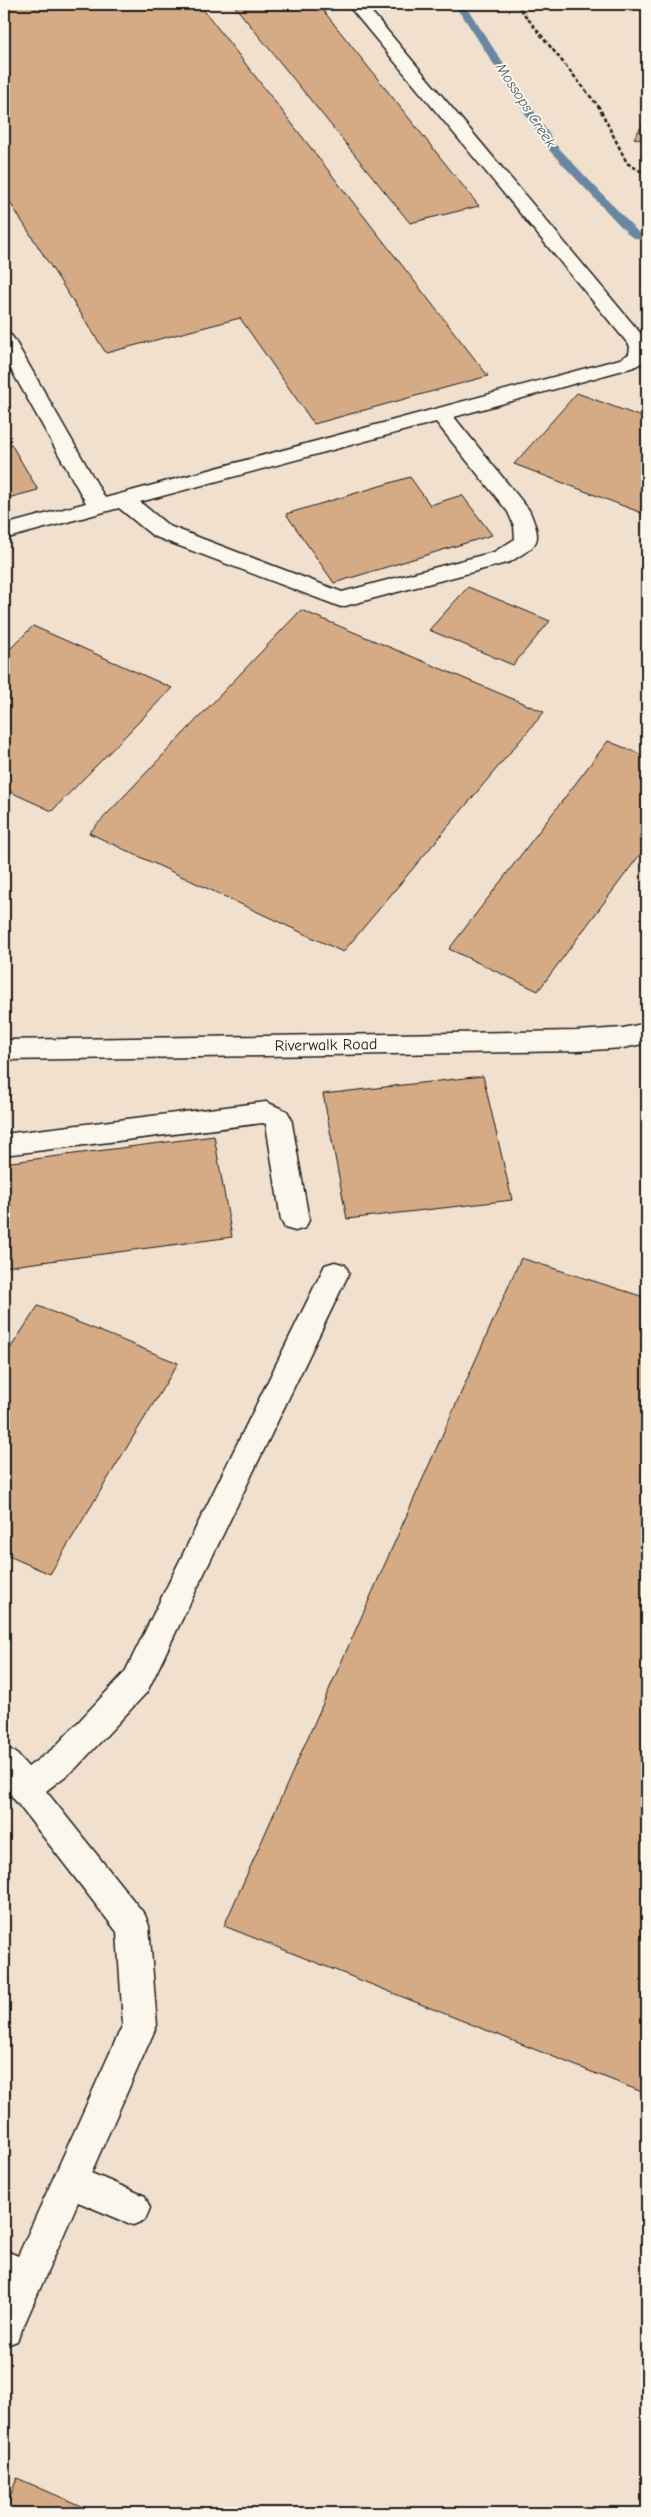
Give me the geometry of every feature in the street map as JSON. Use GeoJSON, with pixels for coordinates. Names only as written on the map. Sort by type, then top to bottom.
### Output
{"type":"FeatureCollection","features":[{"type":"Feature","properties":{"kind":"street"},"geometry":{"type":"LineString","coordinates":[[4,532],[627,363],[639,357],[640,345],[356,4]]}},
{"type":"Feature","properties":{"kind":"street"},"geometry":{"type":"LineString","coordinates":[[4,339],[99,506]]}},
{"type":"Feature","properties":{"kind":"street"},"geometry":{"type":"LineString","coordinates":[[122,499],[160,531],[341,600],[388,590],[502,557],[526,542],[525,526],[518,510],[440,413]]}},
{"type":"Feature","properties":{"kind":"street","name":"Riverwalk Road"},"geometry":{"type":"LineString","coordinates":[[4,1050],[576,1041],[623,1038],[647,1033]]}},
{"type":"Feature","properties":{"kind":"street"},"geometry":{"type":"LineString","coordinates":[[4,1145],[266,1112],[278,1118],[296,1220]]}},
{"type":"Feature","properties":{"kind":"street"},"geometry":{"type":"LineString","coordinates":[[25,1788],[65,1758],[136,1682],[335,1273]]}},
{"type":"Feature","properties":{"kind":"street"},"geometry":{"type":"LineString","coordinates":[[4,1762],[133,1926],[140,2025],[70,2181],[15,2272],[4,2328]]}},
{"type":"Feature","properties":{"kind":"street"},"geometry":{"type":"LineString","coordinates":[[70,2181],[133,2208]]}},
{"type":"Feature","properties":{"kind":"path"},"geometry":{"type":"LineString","coordinates":[[516,4],[598,107],[627,163],[647,174]]}},
{"type":"Feature","properties":{"kind":"shaded area"},"geometry":{"type":"Polygon","coordinates":[[[4,4],[647,4],[647,2513],[4,2513],[4,4]]]}},
{"type":"Feature","properties":{"kind":"building"},"geometry":{"type":"Polygon","coordinates":[[[4,4],[199,4],[488,376],[314,424],[240,318],[106,353],[4,193],[4,4]]]}},
{"type":"Feature","properties":{"kind":"building"},"geometry":{"type":"Polygon","coordinates":[[[233,4],[318,4],[479,206],[410,223],[233,4]]]}},
{"type":"Feature","properties":{"kind":"building"},"geometry":{"type":"Polygon","coordinates":[[[647,118],[647,141],[634,138],[647,118]]]}},
{"type":"Feature","properties":{"kind":"building"},"geometry":{"type":"Polygon","coordinates":[[[577,393],[647,419],[647,515],[514,464],[577,393]]]}},
{"type":"Feature","properties":{"kind":"building"},"geometry":{"type":"Polygon","coordinates":[[[4,432],[38,490],[4,499],[4,432]]]}},
{"type":"Feature","properties":{"kind":"building"},"geometry":{"type":"Polygon","coordinates":[[[410,477],[430,505],[462,495],[492,535],[334,583],[286,514],[410,477]]]}},
{"type":"Feature","properties":{"kind":"building"},"geometry":{"type":"Polygon","coordinates":[[[468,587],[550,621],[513,665],[429,630],[468,587]]]}},
{"type":"Feature","properties":{"kind":"building"},"geometry":{"type":"Polygon","coordinates":[[[301,610],[544,712],[343,952],[89,833],[301,610]]]}},
{"type":"Feature","properties":{"kind":"building"},"geometry":{"type":"Polygon","coordinates":[[[33,626],[172,688],[52,811],[4,789],[4,655],[33,626]]]}},
{"type":"Feature","properties":{"kind":"building"},"geometry":{"type":"Polygon","coordinates":[[[608,741],[647,757],[647,845],[538,991],[449,949],[608,741]]]}},
{"type":"Feature","properties":{"kind":"building"},"geometry":{"type":"Polygon","coordinates":[[[483,1076],[512,1200],[347,1219],[323,1094],[483,1076]]]}},
{"type":"Feature","properties":{"kind":"building"},"geometry":{"type":"Polygon","coordinates":[[[214,1136],[232,1237],[4,1267],[4,1163],[214,1136]]]}},
{"type":"Feature","properties":{"kind":"building"},"geometry":{"type":"Polygon","coordinates":[[[521,1258],[647,1298],[647,2094],[224,1926],[521,1258]]]}},
{"type":"Feature","properties":{"kind":"building"},"geometry":{"type":"Polygon","coordinates":[[[38,1306],[178,1363],[50,1574],[4,1554],[4,1358],[38,1306]]]}},
{"type":"Feature","properties":{"kind":"building"},"geometry":{"type":"Polygon","coordinates":[[[17,2478],[97,2513],[4,2513],[17,2478]]]}},
{"type":"Feature","properties":{"kind":"waterway","name":"Mossops Creek"},"geometry":{"type":"LineString","coordinates":[[457,4],[468,16],[552,147],[634,234],[647,240]]}}]}
